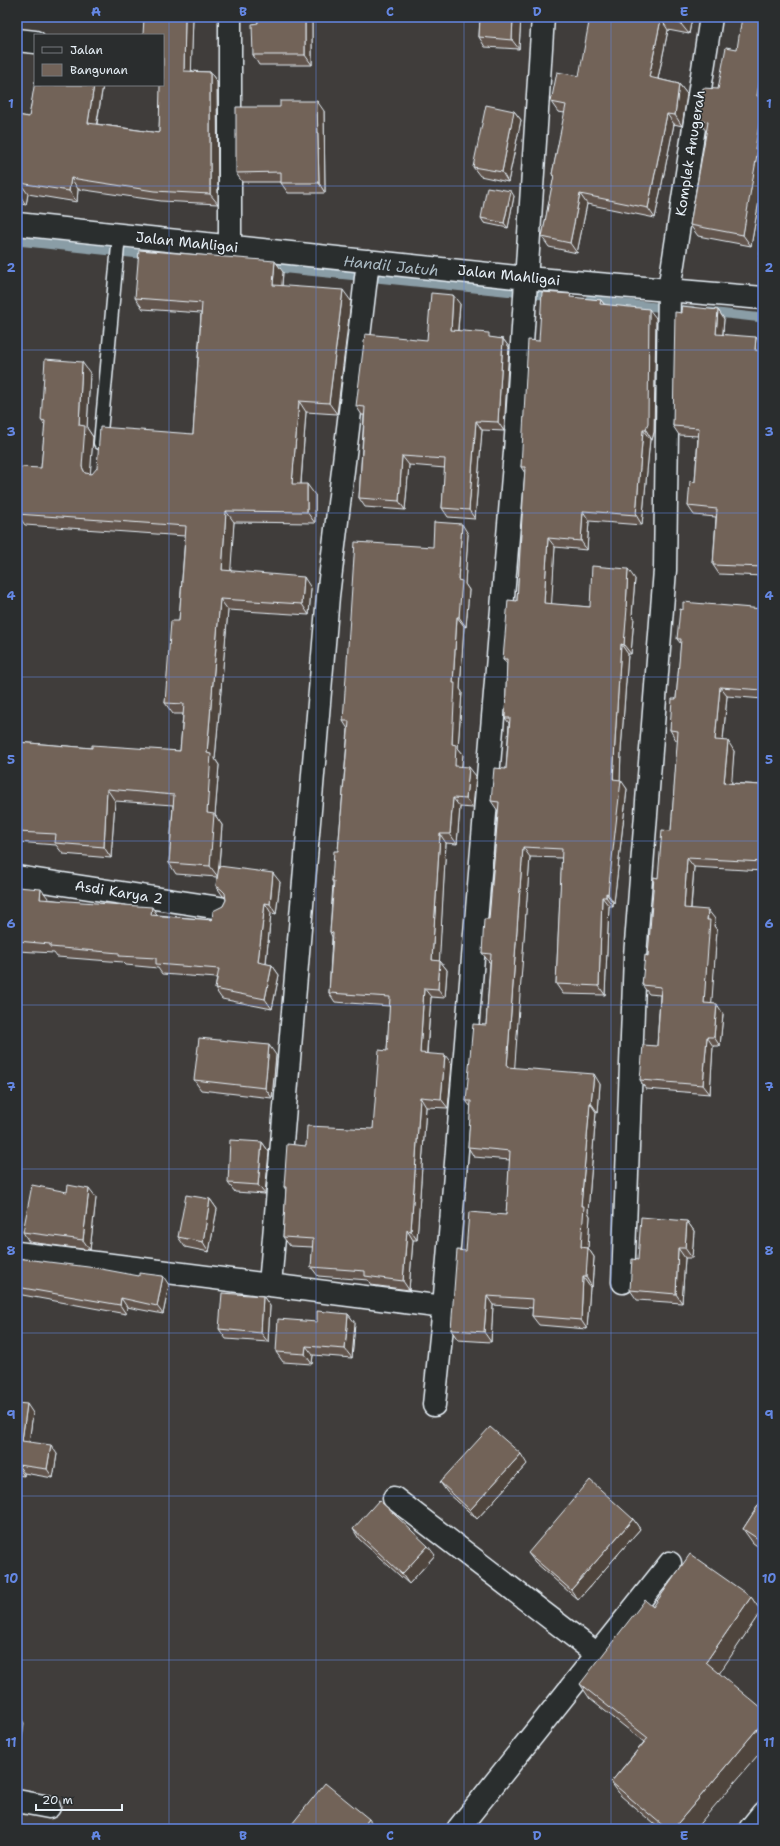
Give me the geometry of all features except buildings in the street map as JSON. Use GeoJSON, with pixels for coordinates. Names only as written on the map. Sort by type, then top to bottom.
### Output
{"type":"FeatureCollection","features":[{"type":"Feature","properties":{"kind":"street"},"geometry":{"type":"LineString","coordinates":[[230,17],[230,247]]}},
{"type":"Feature","properties":{"kind":"street"},"geometry":{"type":"LineString","coordinates":[[434,1405],[444,1307],[515,452],[543,17]]}},
{"type":"Feature","properties":{"kind":"street","name":"Komplek Anugerah"},"geometry":{"type":"LineString","coordinates":[[623,1282],[635,956],[665,570],[669,303],[711,17]]}},
{"type":"Feature","properties":{"kind":"street"},"geometry":{"type":"LineString","coordinates":[[17,40],[34,42]]}},
{"type":"Feature","properties":{"kind":"street","name":"Jalan Mahligai"},"geometry":{"type":"LineString","coordinates":[[17,224],[119,241],[230,247],[367,273],[526,289],[669,303],[763,298]]}},
{"type":"Feature","properties":{"kind":"street"},"geometry":{"type":"LineString","coordinates":[[270,1285],[328,596],[367,273]]}},
{"type":"Feature","properties":{"kind":"street","name":"Asdi Karya 2"},"geometry":{"type":"LineString","coordinates":[[17,877],[220,908]]}},
{"type":"Feature","properties":{"kind":"street"},"geometry":{"type":"LineString","coordinates":[[17,1253],[444,1307]]}},
{"type":"Feature","properties":{"kind":"street"},"geometry":{"type":"LineString","coordinates":[[394,1498],[597,1654]]}},
{"type":"Feature","properties":{"kind":"street"},"geometry":{"type":"LineString","coordinates":[[458,1829],[670,1563]]}},
{"type":"Feature","properties":{"kind":"street"},"geometry":{"type":"LineString","coordinates":[[17,1801],[49,1807]]}},
{"type":"Feature","properties":{"kind":"street"},"geometry":{"type":"LineString","coordinates":[[750,1829],[763,1813]]}},
{"type":"Feature","properties":{"kind":"lane"},"geometry":{"type":"LineString","coordinates":[[99,455],[116,260],[119,241]]}},
{"type":"Feature","properties":{"kind":"waterway","name":"Handil Jatuh"},"geometry":{"type":"LineString","coordinates":[[17,241],[149,255]]}},
{"type":"Feature","properties":{"kind":"waterway","name":"Handil Jatuh"},"geometry":{"type":"LineString","coordinates":[[269,267],[553,296]]}},
{"type":"Feature","properties":{"kind":"waterway","name":"Handil Jatuh"},"geometry":{"type":"LineString","coordinates":[[589,300],[694,311]]}},
{"type":"Feature","properties":{"kind":"waterway","name":"Handil Jatuh"},"geometry":{"type":"LineString","coordinates":[[709,312],[763,318]]}}]}
